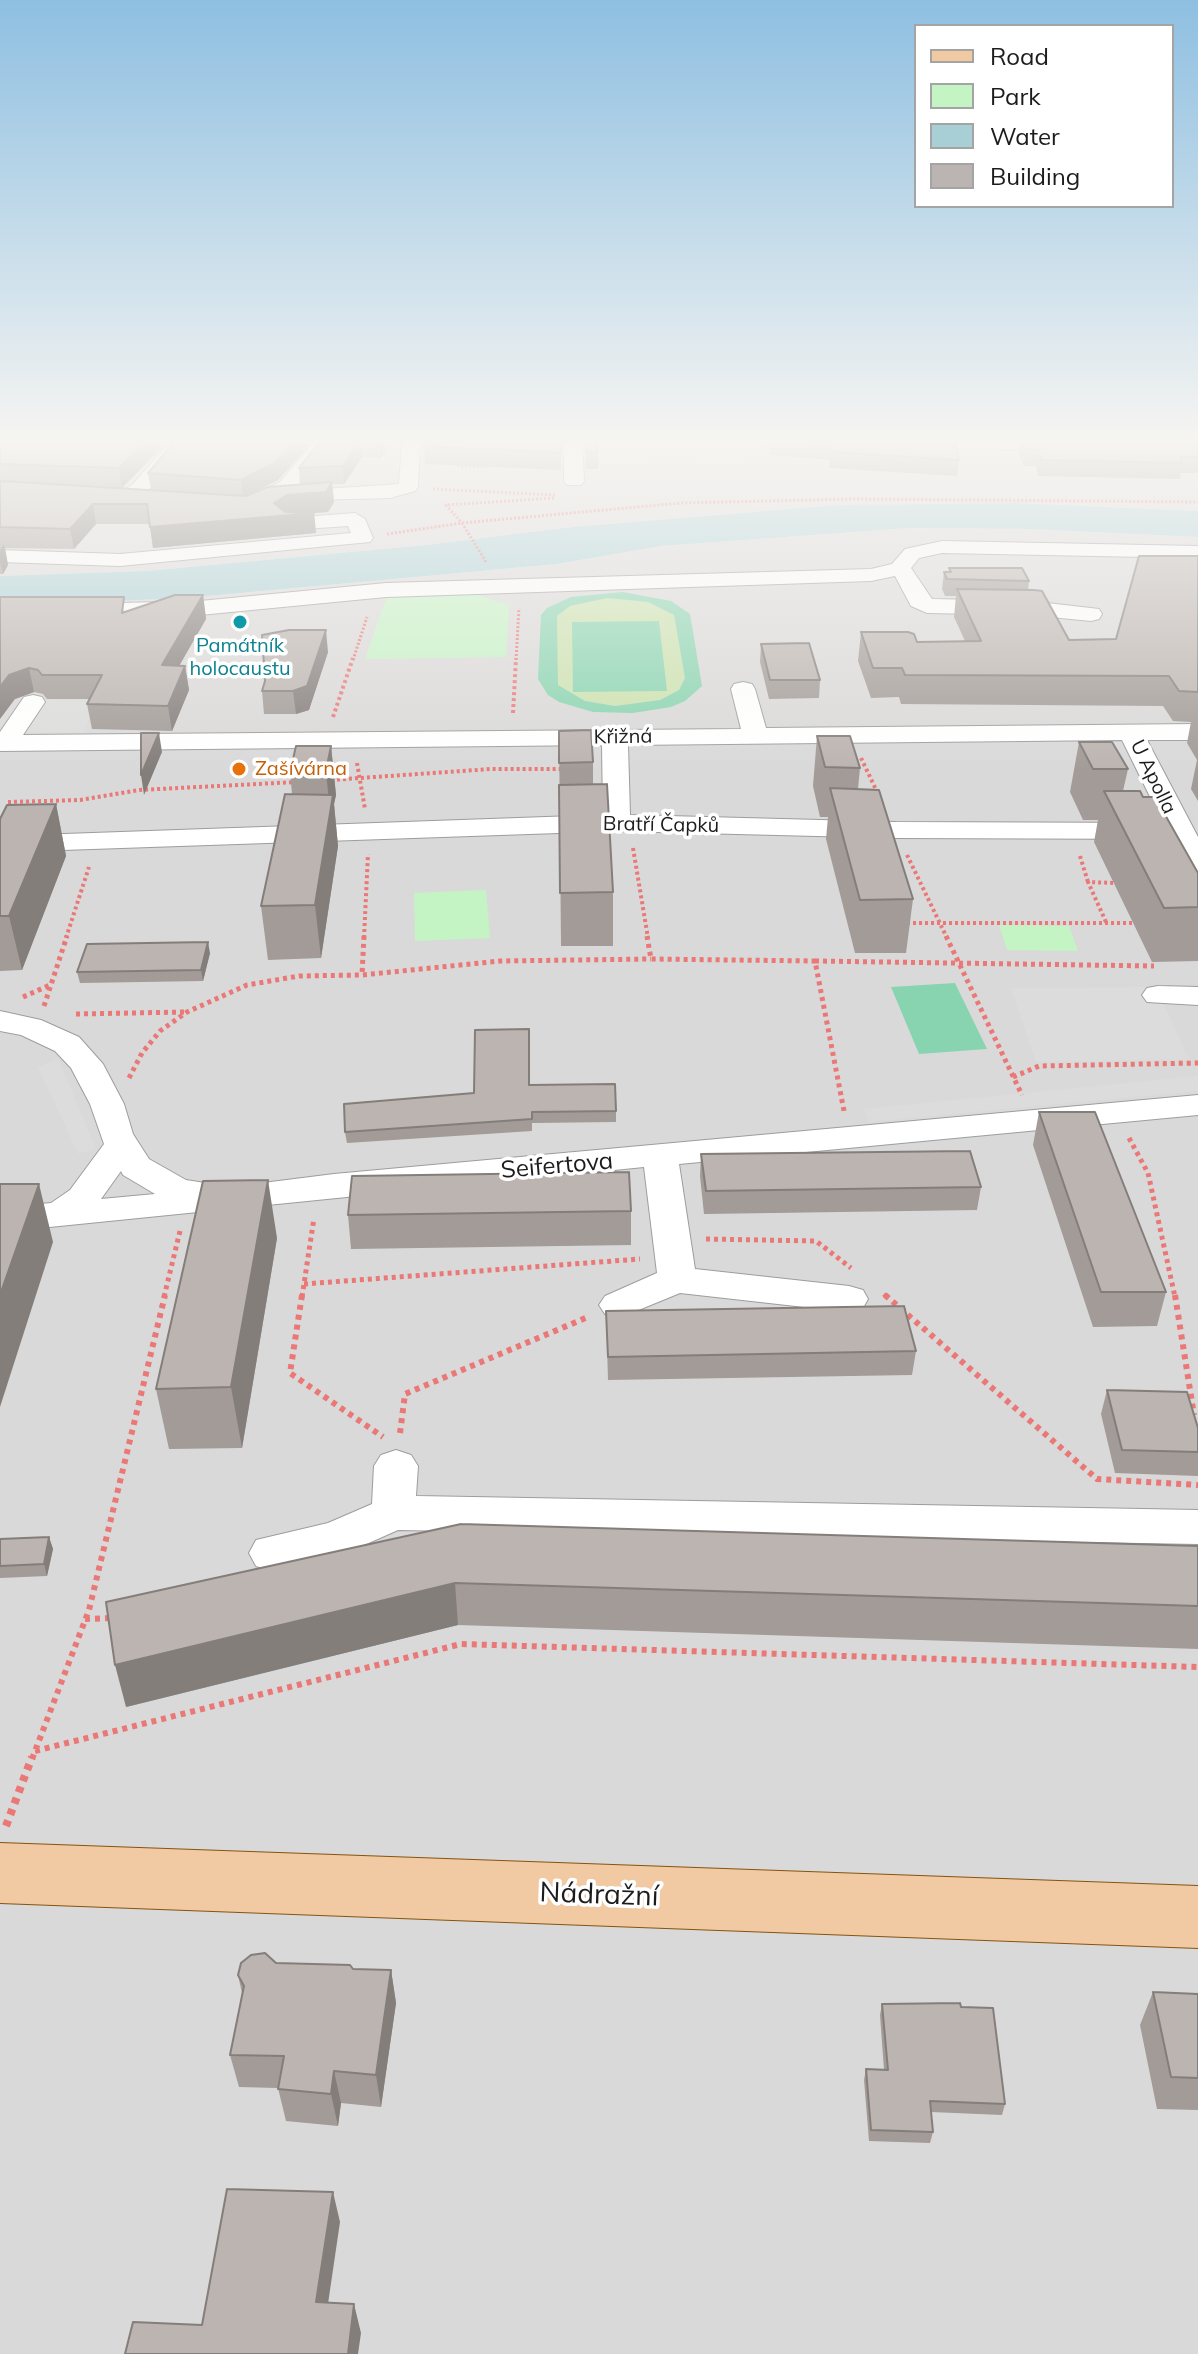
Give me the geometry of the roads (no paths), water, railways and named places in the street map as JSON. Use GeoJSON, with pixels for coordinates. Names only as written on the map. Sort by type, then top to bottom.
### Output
{"type":"FeatureCollection","features":[{"type":"Feature","properties":{"kind":"main road","name":"Nádražní"},"geometry":{"type":"LineString","coordinates":[[1,1854],[1198,1917]]}},
{"type":"Feature","properties":{"kind":"street"},"geometry":{"type":"LineString","coordinates":[[0,556],[120,560],[199,553]]}},
{"type":"Feature","properties":{"kind":"street"},"geometry":{"type":"LineString","coordinates":[[0,613],[200,608],[371,591],[859,576],[899,569],[913,553]]}},
{"type":"Feature","properties":{"kind":"street"},"geometry":{"type":"LineString","coordinates":[[899,569],[909,578],[919,601],[927,606],[1030,608],[1091,614]]}},
{"type":"Feature","properties":{"kind":"street"},"geometry":{"type":"LineString","coordinates":[[743,689],[755,736]]}},
{"type":"Feature","properties":{"kind":"street"},"geometry":{"type":"LineString","coordinates":[[5,750],[33,702]]}},
{"type":"Feature","properties":{"kind":"street","name":"Křižná"},"geometry":{"type":"LineString","coordinates":[[5,750],[324,740],[755,736],[1135,742],[1198,732]]}},
{"type":"Feature","properties":{"kind":"street"},"geometry":{"type":"LineString","coordinates":[[615,738],[623,823]]}},
{"type":"Feature","properties":{"kind":"street"},"geometry":{"type":"LineString","coordinates":[[1135,742],[1198,751]]}},
{"type":"Feature","properties":{"kind":"street","name":"U Apolla"},"geometry":{"type":"LineString","coordinates":[[1135,742],[1198,864]]}},
{"type":"Feature","properties":{"kind":"street","name":"Bratří Čapků"},"geometry":{"type":"LineString","coordinates":[[0,832],[34,843],[97,843],[623,823],[896,830],[1179,831]]}},
{"type":"Feature","properties":{"kind":"street"},"geometry":{"type":"LineString","coordinates":[[1162,980],[1198,996]]}},
{"type":"Feature","properties":{"kind":"street","name":"Seifertova"},"geometry":{"type":"LineString","coordinates":[[24,1020],[67,1044],[86,1064],[107,1104],[122,1145],[136,1167],[176,1190],[231,1199],[334,1185],[1198,1105]]}},
{"type":"Feature","properties":{"kind":"street"},"geometry":{"type":"LineString","coordinates":[[59,1215],[83,1198],[122,1145]]}},
{"type":"Feature","properties":{"kind":"street"},"geometry":{"type":"LineString","coordinates":[[660,1157],[675,1258]]}},
{"type":"Feature","properties":{"kind":"street"},"geometry":{"type":"LineString","coordinates":[[0,1220],[231,1199]]}},
{"type":"Feature","properties":{"kind":"street"},"geometry":{"type":"LineString","coordinates":[[619,1305],[675,1258],[864,1289]]}},
{"type":"Feature","properties":{"kind":"street"},"geometry":{"type":"LineString","coordinates":[[393,1513],[397,1456]]}},
{"type":"Feature","properties":{"kind":"street"},"geometry":{"type":"LineString","coordinates":[[272,1553],[337,1539],[393,1513],[1198,1527]]}},
{"type":"Feature","properties":{"kind":"water"},"geometry":{"type":"Polygon","coordinates":[[[342,553],[621,553],[557,564],[186,598],[0,606],[0,576],[146,571],[342,553]]]}},
{"type":"Feature","properties":{"kind":"place","name":"Památník holocaustu"},"geometry":{"type":"Point","coordinates":[240,622]}},
{"type":"Feature","properties":{"kind":"place","name":"Zašívárna"},"geometry":{"type":"Point","coordinates":[239,769]}}]}
